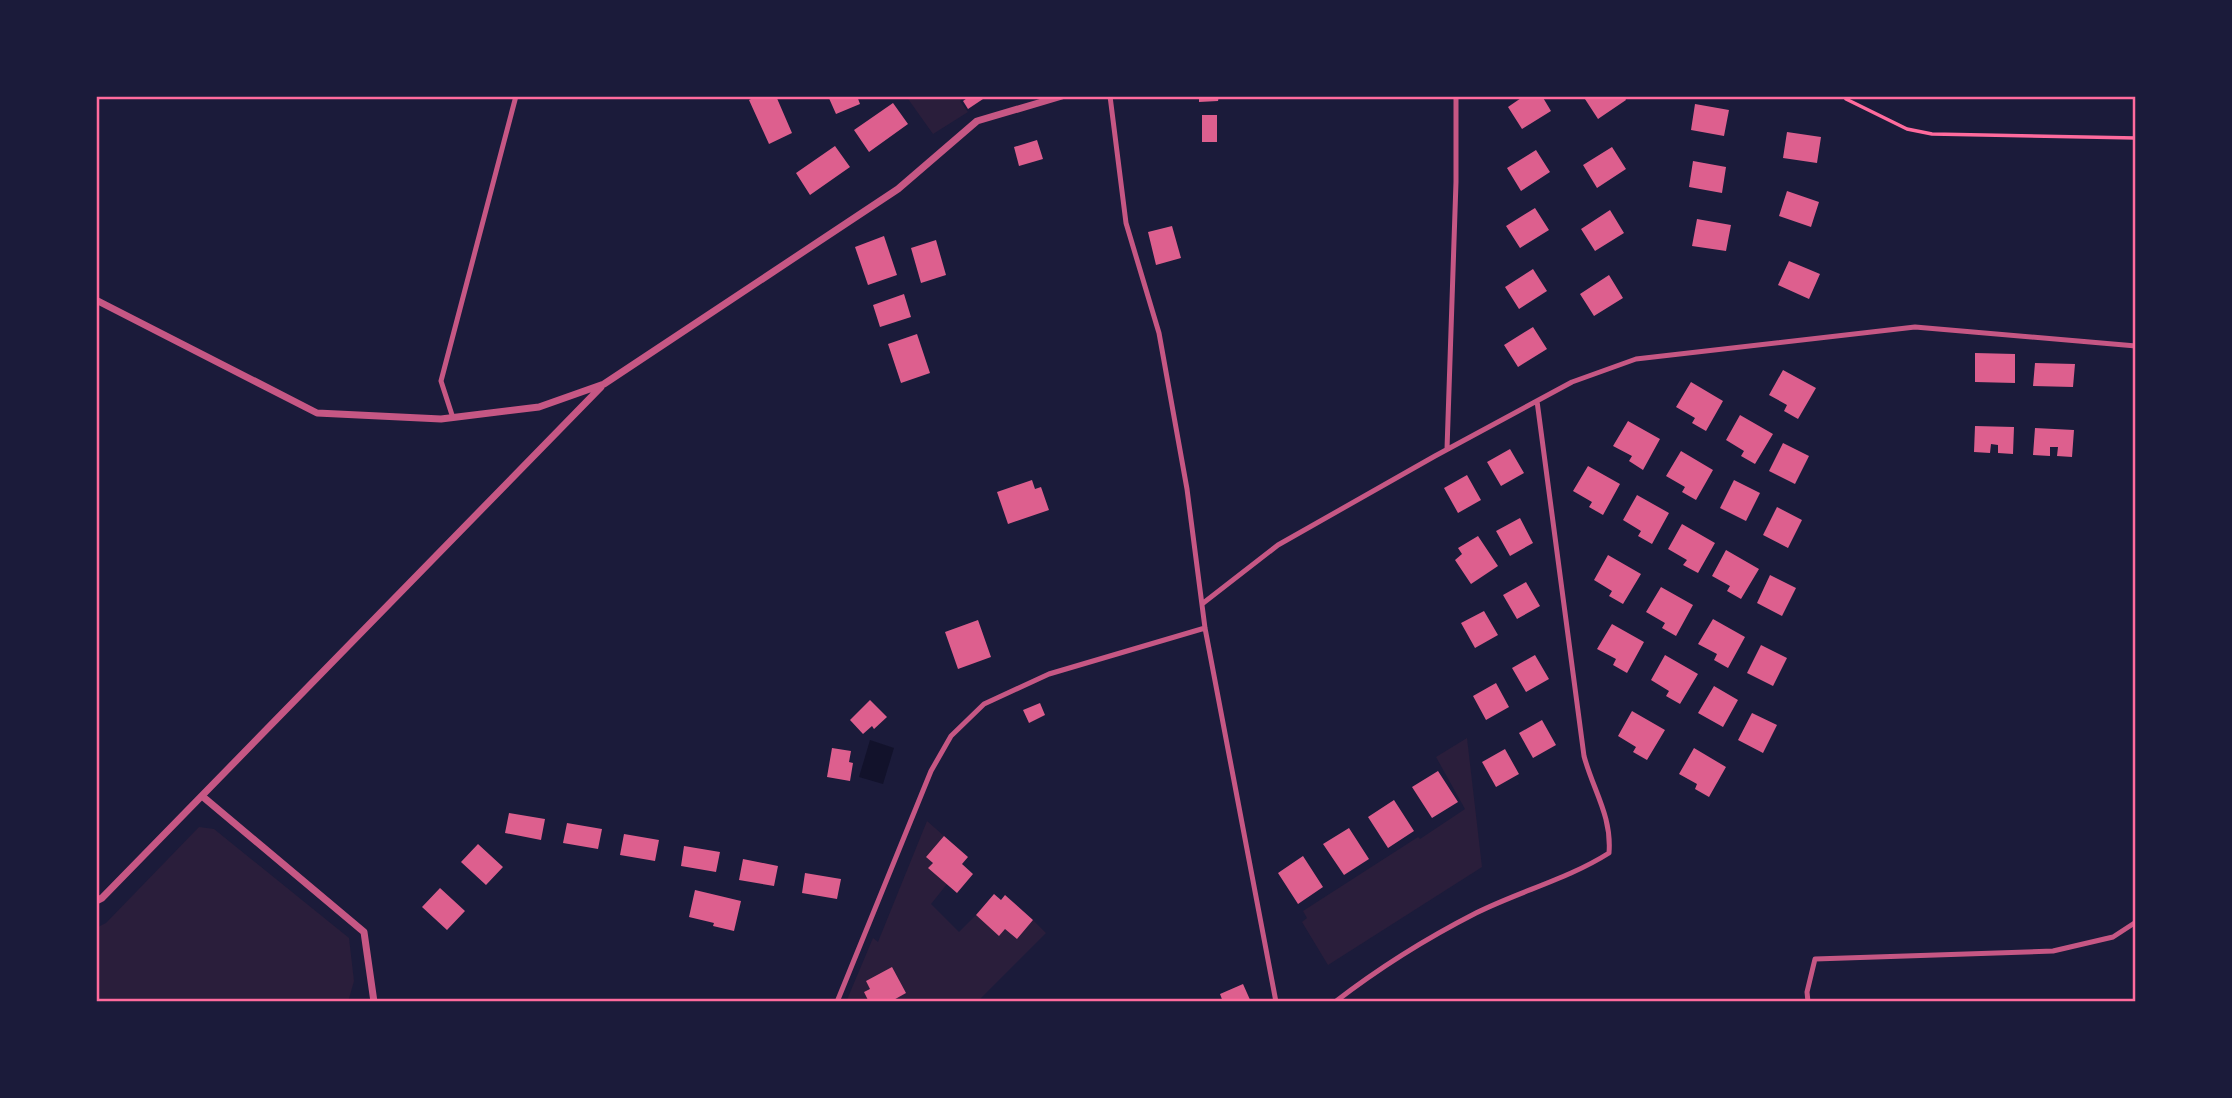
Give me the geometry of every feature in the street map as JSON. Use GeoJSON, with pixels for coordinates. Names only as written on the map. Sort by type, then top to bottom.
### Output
{"type":"FeatureCollection","features":[{"type":"Feature","properties":{"kind":"street"},"geometry":{"type":"LineString","coordinates":[[96,901],[102,898],[604,384],[898,189],[977,121],[1062,96]]}},
{"type":"Feature","properties":{"kind":"street"},"geometry":{"type":"LineString","coordinates":[[96,300],[317,413],[453,418],[539,407],[604,384]]}},
{"type":"Feature","properties":{"kind":"street"},"geometry":{"type":"LineString","coordinates":[[202,796],[364,932],[374,1002]]}},
{"type":"Feature","properties":{"kind":"lane"},"geometry":{"type":"LineString","coordinates":[[453,418],[441,381],[516,96]]}},
{"type":"Feature","properties":{"kind":"lane"},"geometry":{"type":"LineString","coordinates":[[1110,96],[1126,223],[1159,333],[1187,489],[1205,628],[1276,1002]]}},
{"type":"Feature","properties":{"kind":"lane"},"geometry":{"type":"LineString","coordinates":[[1447,449],[1456,182],[1456,96]]}},
{"type":"Feature","properties":{"kind":"lane"},"geometry":{"type":"LineString","coordinates":[[1202,604],[1278,545],[1447,449],[1572,382],[1636,359],[1915,327],[2136,345]]}},
{"type":"Feature","properties":{"kind":"lane"},"geometry":{"type":"LineString","coordinates":[[1335,1002],[1375,971],[1477,913],[1589,866],[1609,853],[1611,834],[1584,756],[1537,401]]}},
{"type":"Feature","properties":{"kind":"lane"},"geometry":{"type":"LineString","coordinates":[[838,1002],[931,771],[951,736],[984,704],[1049,674],[1205,628]]}},
{"type":"Feature","properties":{"kind":"lane"},"geometry":{"type":"LineString","coordinates":[[1808,1002],[1807,992],[1815,959],[2053,951],[2113,937],[2136,922]]}},
{"type":"Feature","properties":{"kind":"path"},"geometry":{"type":"LineString","coordinates":[[1846,99],[1907,129],[1932,134],[2136,138]]}},
{"type":"Feature","properties":{"kind":"shaded area"},"geometry":{"type":"Polygon","coordinates":[[[906,96],[965,96],[960,101],[968,112],[933,134],[906,96]]]}},
{"type":"Feature","properties":{"kind":"shaded area"},"geometry":{"type":"Polygon","coordinates":[[[1467,738],[1482,867],[1328,965],[1302,922],[1307,918],[1303,911],[1465,809],[1436,757],[1467,738]]]}},
{"type":"Feature","properties":{"kind":"shaded area"},"geometry":{"type":"Polygon","coordinates":[[[870,740],[894,748],[883,784],[859,777],[870,740]]]}},
{"type":"Feature","properties":{"kind":"shaded area"},"geometry":{"type":"Polygon","coordinates":[[[927,821],[944,836],[926,857],[933,863],[929,868],[947,884],[931,904],[959,932],[976,915],[999,935],[1005,929],[1017,939],[1033,920],[1046,933],[977,1002],[846,1002],[873,938],[878,942],[927,821]]]}},
{"type":"Feature","properties":{"kind":"shaded area"},"geometry":{"type":"Polygon","coordinates":[[[199,827],[214,829],[349,938],[354,981],[348,1002],[96,1002],[96,928],[106,923],[199,827]]]}},
{"type":"Feature","properties":{"kind":"building"},"geometry":{"type":"Polygon","coordinates":[[[757,96],[776,96],[792,133],[769,144],[749,100],[757,96]]]}},
{"type":"Feature","properties":{"kind":"building"},"geometry":{"type":"Polygon","coordinates":[[[828,96],[857,96],[860,104],[836,114],[828,96]]]}},
{"type":"Feature","properties":{"kind":"building"},"geometry":{"type":"Polygon","coordinates":[[[970,96],[981,96],[983,99],[968,109],[963,101],[970,96]]]}},
{"type":"Feature","properties":{"kind":"building"},"geometry":{"type":"Polygon","coordinates":[[[1199,96],[1219,96],[1218,101],[1199,102],[1199,96]]]}},
{"type":"Feature","properties":{"kind":"building"},"geometry":{"type":"Polygon","coordinates":[[[1524,96],[1542,96],[1551,111],[1522,129],[1508,107],[1524,96]]]}},
{"type":"Feature","properties":{"kind":"building"},"geometry":{"type":"Polygon","coordinates":[[[1583,96],[1624,96],[1626,100],[1598,119],[1583,96]]]}},
{"type":"Feature","properties":{"kind":"building"},"geometry":{"type":"Polygon","coordinates":[[[893,103],[908,124],[869,152],[854,130],[893,103]]]}},
{"type":"Feature","properties":{"kind":"building"},"geometry":{"type":"Polygon","coordinates":[[[1695,104],[1729,110],[1724,136],[1691,130],[1695,104]]]}},
{"type":"Feature","properties":{"kind":"building"},"geometry":{"type":"Polygon","coordinates":[[[1202,115],[1217,115],[1217,142],[1202,142],[1202,115]]]}},
{"type":"Feature","properties":{"kind":"building"},"geometry":{"type":"Polygon","coordinates":[[[1787,132],[1821,137],[1817,163],[1783,158],[1787,132]]]}},
{"type":"Feature","properties":{"kind":"building"},"geometry":{"type":"Polygon","coordinates":[[[1037,140],[1043,159],[1019,166],[1014,147],[1037,140]]]}},
{"type":"Feature","properties":{"kind":"building"},"geometry":{"type":"Polygon","coordinates":[[[835,146],[850,167],[810,195],[796,173],[835,146]]]}},
{"type":"Feature","properties":{"kind":"building"},"geometry":{"type":"Polygon","coordinates":[[[1612,147],[1626,169],[1597,188],[1583,165],[1612,147]]]}},
{"type":"Feature","properties":{"kind":"building"},"geometry":{"type":"Polygon","coordinates":[[[1536,150],[1550,172],[1521,191],[1507,168],[1536,150]]]}},
{"type":"Feature","properties":{"kind":"building"},"geometry":{"type":"Polygon","coordinates":[[[1693,161],[1726,167],[1722,193],[1689,187],[1693,161]]]}},
{"type":"Feature","properties":{"kind":"building"},"geometry":{"type":"Polygon","coordinates":[[[1787,191],[1819,202],[1811,227],[1779,216],[1787,191]]]}},
{"type":"Feature","properties":{"kind":"building"},"geometry":{"type":"Polygon","coordinates":[[[1535,208],[1549,230],[1520,248],[1506,226],[1535,208]]]}},
{"type":"Feature","properties":{"kind":"building"},"geometry":{"type":"Polygon","coordinates":[[[1610,210],[1624,233],[1595,251],[1581,229],[1610,210]]]}},
{"type":"Feature","properties":{"kind":"building"},"geometry":{"type":"Polygon","coordinates":[[[1697,219],[1731,225],[1726,251],[1692,246],[1697,219]]]}},
{"type":"Feature","properties":{"kind":"building"},"geometry":{"type":"Polygon","coordinates":[[[1172,226],[1181,258],[1156,265],[1148,232],[1172,226]]]}},
{"type":"Feature","properties":{"kind":"building"},"geometry":{"type":"Polygon","coordinates":[[[884,236],[897,275],[868,285],[855,247],[884,236]]]}},
{"type":"Feature","properties":{"kind":"building"},"geometry":{"type":"Polygon","coordinates":[[[936,240],[946,275],[921,283],[911,248],[936,240]]]}},
{"type":"Feature","properties":{"kind":"building"},"geometry":{"type":"Polygon","coordinates":[[[1789,261],[1820,274],[1809,299],[1778,285],[1789,261]]]}},
{"type":"Feature","properties":{"kind":"building"},"geometry":{"type":"Polygon","coordinates":[[[1533,269],[1547,291],[1519,309],[1505,287],[1533,269]]]}},
{"type":"Feature","properties":{"kind":"building"},"geometry":{"type":"Polygon","coordinates":[[[1609,275],[1623,298],[1594,316],[1580,294],[1609,275]]]}},
{"type":"Feature","properties":{"kind":"building"},"geometry":{"type":"Polygon","coordinates":[[[904,294],[911,317],[880,327],[873,305],[904,294]]]}},
{"type":"Feature","properties":{"kind":"building"},"geometry":{"type":"Polygon","coordinates":[[[1533,327],[1547,349],[1518,367],[1504,345],[1533,327]]]}},
{"type":"Feature","properties":{"kind":"building"},"geometry":{"type":"Polygon","coordinates":[[[917,334],[930,373],[901,383],[888,344],[917,334]]]}},
{"type":"Feature","properties":{"kind":"building"},"geometry":{"type":"Polygon","coordinates":[[[1975,353],[2015,354],[2015,383],[1975,382],[1975,353]]]}},
{"type":"Feature","properties":{"kind":"building"},"geometry":{"type":"Polygon","coordinates":[[[2035,363],[2075,364],[2073,387],[2033,386],[2035,363]]]}},
{"type":"Feature","properties":{"kind":"building"},"geometry":{"type":"Polygon","coordinates":[[[1783,370],[1816,388],[1798,419],[1784,411],[1787,405],[1769,395],[1783,370]]]}},
{"type":"Feature","properties":{"kind":"building"},"geometry":{"type":"Polygon","coordinates":[[[1691,382],[1723,401],[1706,431],[1692,423],[1695,418],[1676,407],[1691,382]]]}},
{"type":"Feature","properties":{"kind":"building"},"geometry":{"type":"Polygon","coordinates":[[[1740,415],[1773,434],[1755,464],[1741,456],[1744,451],[1726,440],[1740,415]]]}},
{"type":"Feature","properties":{"kind":"building"},"geometry":{"type":"Polygon","coordinates":[[[1628,421],[1660,439],[1643,470],[1629,461],[1632,456],[1613,446],[1628,421]]]}},
{"type":"Feature","properties":{"kind":"building"},"geometry":{"type":"Polygon","coordinates":[[[1975,426],[2014,427],[2013,454],[1998,453],[1998,445],[1991,444],[1990,453],[1974,452],[1975,426]]]}},
{"type":"Feature","properties":{"kind":"building"},"geometry":{"type":"Polygon","coordinates":[[[2035,428],[2074,430],[2072,457],[2057,456],[2058,447],[2050,447],[2050,456],[2033,455],[2035,428]]]}},
{"type":"Feature","properties":{"kind":"building"},"geometry":{"type":"Polygon","coordinates":[[[1783,443],[1809,456],[1795,484],[1769,471],[1783,443]]]}},
{"type":"Feature","properties":{"kind":"building"},"geometry":{"type":"Polygon","coordinates":[[[1510,449],[1524,473],[1501,486],[1487,462],[1510,449]]]}},
{"type":"Feature","properties":{"kind":"building"},"geometry":{"type":"Polygon","coordinates":[[[1681,451],[1713,470],[1696,500],[1682,492],[1685,487],[1666,476],[1681,451]]]}},
{"type":"Feature","properties":{"kind":"building"},"geometry":{"type":"Polygon","coordinates":[[[1588,466],[1620,484],[1603,515],[1589,507],[1592,502],[1573,491],[1588,466]]]}},
{"type":"Feature","properties":{"kind":"building"},"geometry":{"type":"Polygon","coordinates":[[[1467,475],[1481,500],[1458,513],[1444,488],[1467,475]]]}},
{"type":"Feature","properties":{"kind":"building"},"geometry":{"type":"Polygon","coordinates":[[[1032,480],[1035,489],[1041,487],[1049,510],[1008,524],[997,492],[1032,480]]]}},
{"type":"Feature","properties":{"kind":"building"},"geometry":{"type":"Polygon","coordinates":[[[1734,480],[1760,493],[1746,521],[1720,508],[1734,480]]]}},
{"type":"Feature","properties":{"kind":"building"},"geometry":{"type":"Polygon","coordinates":[[[1637,495],[1669,513],[1652,544],[1638,536],[1641,531],[1623,520],[1637,495]]]}},
{"type":"Feature","properties":{"kind":"building"},"geometry":{"type":"Polygon","coordinates":[[[1777,507],[1802,520],[1788,548],[1763,535],[1777,507]]]}},
{"type":"Feature","properties":{"kind":"building"},"geometry":{"type":"Polygon","coordinates":[[[1520,518],[1533,543],[1510,556],[1496,531],[1520,518]]]}},
{"type":"Feature","properties":{"kind":"building"},"geometry":{"type":"Polygon","coordinates":[[[1682,524],[1715,543],[1698,573],[1683,565],[1687,560],[1668,549],[1682,524]]]}},
{"type":"Feature","properties":{"kind":"building"},"geometry":{"type":"Polygon","coordinates":[[[1478,536],[1498,566],[1471,584],[1455,560],[1462,554],[1458,548],[1478,536]]]}},
{"type":"Feature","properties":{"kind":"building"},"geometry":{"type":"Polygon","coordinates":[[[1726,550],[1759,569],[1741,599],[1727,591],[1730,586],[1712,576],[1726,550]]]}},
{"type":"Feature","properties":{"kind":"building"},"geometry":{"type":"Polygon","coordinates":[[[1608,555],[1641,574],[1623,604],[1609,596],[1612,591],[1594,580],[1608,555]]]}},
{"type":"Feature","properties":{"kind":"building"},"geometry":{"type":"Polygon","coordinates":[[[1770,575],[1796,588],[1782,616],[1757,603],[1770,575]]]}},
{"type":"Feature","properties":{"kind":"building"},"geometry":{"type":"Polygon","coordinates":[[[1526,582],[1540,606],[1517,619],[1503,595],[1526,582]]]}},
{"type":"Feature","properties":{"kind":"building"},"geometry":{"type":"Polygon","coordinates":[[[1661,587],[1693,605],[1676,636],[1662,628],[1665,623],[1646,612],[1661,587]]]}},
{"type":"Feature","properties":{"kind":"building"},"geometry":{"type":"Polygon","coordinates":[[[1484,611],[1498,635],[1475,648],[1461,623],[1484,611]]]}},
{"type":"Feature","properties":{"kind":"building"},"geometry":{"type":"Polygon","coordinates":[[[1713,619],[1745,637],[1728,668],[1714,660],[1717,654],[1698,644],[1713,619]]]}},
{"type":"Feature","properties":{"kind":"building"},"geometry":{"type":"Polygon","coordinates":[[[978,620],[991,657],[958,669],[945,632],[978,620]]]}},
{"type":"Feature","properties":{"kind":"building"},"geometry":{"type":"Polygon","coordinates":[[[1612,624],[1644,642],[1627,673],[1613,665],[1616,659],[1597,649],[1612,624]]]}},
{"type":"Feature","properties":{"kind":"building"},"geometry":{"type":"Polygon","coordinates":[[[1761,645],[1787,658],[1773,686],[1747,673],[1761,645]]]}},
{"type":"Feature","properties":{"kind":"building"},"geometry":{"type":"Polygon","coordinates":[[[1535,655],[1549,679],[1526,692],[1512,668],[1535,655]]]}},
{"type":"Feature","properties":{"kind":"building"},"geometry":{"type":"Polygon","coordinates":[[[1665,655],[1698,674],[1680,704],[1666,696],[1669,691],[1651,680],[1665,655]]]}},
{"type":"Feature","properties":{"kind":"building"},"geometry":{"type":"Polygon","coordinates":[[[1496,683],[1509,707],[1486,720],[1473,696],[1496,683]]]}},
{"type":"Feature","properties":{"kind":"building"},"geometry":{"type":"Polygon","coordinates":[[[1714,686],[1738,700],[1723,727],[1698,713],[1714,686]]]}},
{"type":"Feature","properties":{"kind":"building"},"geometry":{"type":"Polygon","coordinates":[[[870,700],[887,717],[874,729],[872,726],[863,734],[850,720],[870,700]]]}},
{"type":"Feature","properties":{"kind":"building"},"geometry":{"type":"Polygon","coordinates":[[[1040,703],[1045,715],[1029,723],[1023,710],[1040,703]]]}},
{"type":"Feature","properties":{"kind":"building"},"geometry":{"type":"Polygon","coordinates":[[[1632,711],[1665,730],[1647,760],[1633,752],[1636,747],[1618,736],[1632,711]]]}},
{"type":"Feature","properties":{"kind":"building"},"geometry":{"type":"Polygon","coordinates":[[[1752,713],[1777,725],[1763,753],[1738,740],[1752,713]]]}},
{"type":"Feature","properties":{"kind":"building"},"geometry":{"type":"Polygon","coordinates":[[[1542,720],[1556,745],[1533,758],[1519,733],[1542,720]]]}},
{"type":"Feature","properties":{"kind":"building"},"geometry":{"type":"Polygon","coordinates":[[[832,748],[851,751],[849,762],[853,763],[850,781],[827,777],[832,748]]]}},
{"type":"Feature","properties":{"kind":"building"},"geometry":{"type":"Polygon","coordinates":[[[1694,748],[1726,767],[1709,797],[1695,789],[1697,784],[1679,774],[1694,748]]]}},
{"type":"Feature","properties":{"kind":"building"},"geometry":{"type":"Polygon","coordinates":[[[1505,749],[1519,774],[1496,787],[1482,762],[1505,749]]]}},
{"type":"Feature","properties":{"kind":"building"},"geometry":{"type":"Polygon","coordinates":[[[1438,771],[1458,802],[1432,818],[1412,787],[1438,771]]]}},
{"type":"Feature","properties":{"kind":"building"},"geometry":{"type":"Polygon","coordinates":[[[1394,800],[1414,831],[1388,848],[1368,817],[1394,800]]]}},
{"type":"Feature","properties":{"kind":"building"},"geometry":{"type":"Polygon","coordinates":[[[509,813],[545,819],[541,840],[505,833],[509,813]]]}},
{"type":"Feature","properties":{"kind":"building"},"geometry":{"type":"Polygon","coordinates":[[[567,823],[602,829],[598,849],[563,843],[567,823]]]}},
{"type":"Feature","properties":{"kind":"building"},"geometry":{"type":"Polygon","coordinates":[[[1349,828],[1369,859],[1344,875],[1323,844],[1349,828]]]}},
{"type":"Feature","properties":{"kind":"building"},"geometry":{"type":"Polygon","coordinates":[[[624,834],[659,840],[655,861],[620,855],[624,834]]]}},
{"type":"Feature","properties":{"kind":"building"},"geometry":{"type":"Polygon","coordinates":[[[944,836],[968,857],[962,864],[973,874],[957,893],[928,868],[933,863],[926,857],[944,836]]]}},
{"type":"Feature","properties":{"kind":"building"},"geometry":{"type":"Polygon","coordinates":[[[478,844],[503,867],[486,885],[461,862],[478,844]]]}},
{"type":"Feature","properties":{"kind":"building"},"geometry":{"type":"Polygon","coordinates":[[[684,846],[720,852],[716,872],[681,866],[684,846]]]}},
{"type":"Feature","properties":{"kind":"building"},"geometry":{"type":"Polygon","coordinates":[[[1303,856],[1323,887],[1298,904],[1278,873],[1303,856]]]}},
{"type":"Feature","properties":{"kind":"building"},"geometry":{"type":"Polygon","coordinates":[[[743,859],[778,866],[774,886],[739,880],[743,859]]]}},
{"type":"Feature","properties":{"kind":"building"},"geometry":{"type":"Polygon","coordinates":[[[805,873],[841,879],[837,899],[802,893],[805,873]]]}},
{"type":"Feature","properties":{"kind":"building"},"geometry":{"type":"Polygon","coordinates":[[[440,888],[465,911],[447,930],[422,907],[440,888]]]}},
{"type":"Feature","properties":{"kind":"building"},"geometry":{"type":"Polygon","coordinates":[[[695,890],[741,901],[734,931],[689,917],[695,890]]]}},
{"type":"Feature","properties":{"kind":"building"},"geometry":{"type":"Polygon","coordinates":[[[994,894],[1001,900],[1005,895],[1033,920],[1017,939],[1005,929],[999,936],[976,915],[994,894]]]}},
{"type":"Feature","properties":{"kind":"building"},"geometry":{"type":"Polygon","coordinates":[[[892,967],[906,993],[890,1002],[869,1002],[864,992],[870,989],[866,981],[892,967]]]}},
{"type":"Feature","properties":{"kind":"building"},"geometry":{"type":"Polygon","coordinates":[[[1243,984],[1251,1002],[1223,1002],[1220,994],[1243,984]]]}}]}
